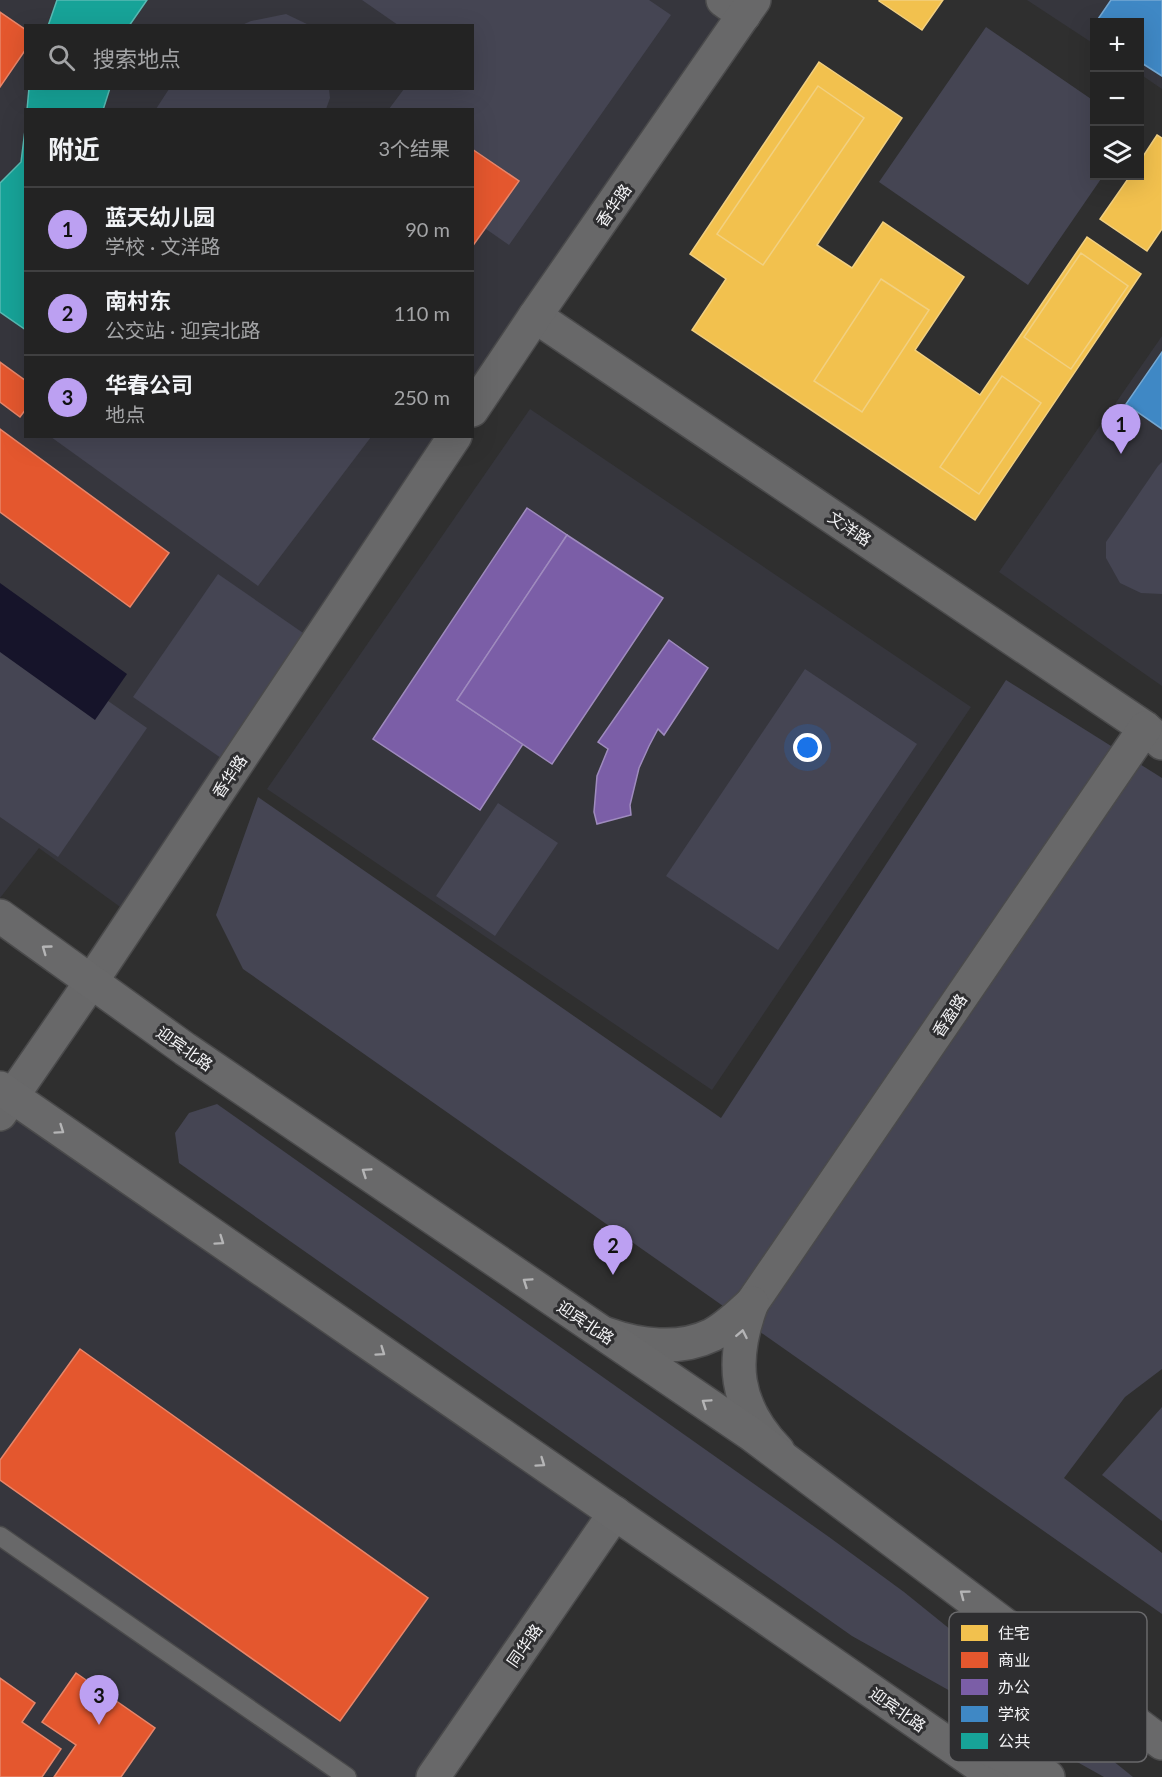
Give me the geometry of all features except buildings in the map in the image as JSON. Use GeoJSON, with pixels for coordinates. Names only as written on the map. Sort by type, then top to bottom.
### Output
{"type":"FeatureCollection","features":[{"type":"Feature","properties":{"kind":"main road","name":"迎宾北路"},"geometry":{"type":"LineString","coordinates":[[0,916],[210,1066],[751,1434],[989,1612]]}},
{"type":"Feature","properties":{"kind":"main road","name":"迎宾北路"},"geometry":{"type":"LineString","coordinates":[[4,1099],[615,1514],[949,1744]]}},
{"type":"Feature","properties":{"kind":"main road"},"geometry":{"type":"LineString","coordinates":[[885,1700],[949,1730]]}},
{"type":"Feature","properties":{"kind":"main road"},"geometry":{"type":"LineString","coordinates":[[1147,1720],[1162,1730]]}},
{"type":"Feature","properties":{"kind":"main road","name":"迎宾北路"},"geometry":{"type":"LineString","coordinates":[[1147,1732],[1162,1743]]}},
{"type":"Feature","properties":{"kind":"main road","name":"迎宾北路"},"geometry":{"type":"LineString","coordinates":[[974,1762],[996,1777]]}},
{"type":"Feature","properties":{"kind":"main road"},"geometry":{"type":"LineString","coordinates":[[1016,1762],[1048,1777]]}},
{"type":"Feature","properties":{"kind":"street","name":"香华路"},"geometry":{"type":"LineString","coordinates":[[474,407],[741,5]]}},
{"type":"Feature","properties":{"kind":"street","name":"文洋路"},"geometry":{"type":"LineString","coordinates":[[535,316],[1154,735]]}},
{"type":"Feature","properties":{"kind":"street","name":"香华路"},"geometry":{"type":"LineString","coordinates":[[4,1099],[92,982],[454,438]]}},
{"type":"Feature","properties":{"kind":"street","name":"香盈路"},"geometry":{"type":"LineString","coordinates":[[752,1303],[1154,735]]}},
{"type":"Feature","properties":{"kind":"street"},"geometry":{"type":"LineString","coordinates":[[601,1332],[639,1344],[686,1343],[711,1335],[732,1321],[752,1303]]}},
{"type":"Feature","properties":{"kind":"street"},"geometry":{"type":"LineString","coordinates":[[752,1303],[742,1328],[738,1356],[744,1398],[763,1434],[788,1461]]}},
{"type":"Feature","properties":{"kind":"street","name":"同华路"},"geometry":{"type":"LineString","coordinates":[[433,1777],[615,1514]]}},
{"type":"Feature","properties":{"kind":"lane"},"geometry":{"type":"LineString","coordinates":[[0,1536],[347,1777]]}},
{"type":"Feature","properties":{"kind":"shaded area"},"geometry":{"type":"Polygon","coordinates":[[[0,0],[722,0],[744,15],[474,408],[474,108],[24,108],[24,438],[453,438],[134,917],[39,848],[0,898],[0,0]]]}},
{"type":"Feature","properties":{"kind":"shaded area"},"geometry":{"type":"Polygon","coordinates":[[[362,0],[649,0],[671,15],[509,245],[474,221],[474,108],[390,108],[403,90],[474,90],[474,24],[397,24],[362,0]]]}},
{"type":"Feature","properties":{"kind":"shaded area"},"geometry":{"type":"Polygon","coordinates":[[[1027,0],[1162,0],[1162,89],[1144,77],[1144,18],[1090,18],[1090,41],[1027,0]]]}},
{"type":"Feature","properties":{"kind":"shaded area"},"geometry":{"type":"Polygon","coordinates":[[[286,14],[307,24],[244,24],[286,14]]]}},
{"type":"Feature","properties":{"kind":"shaded area"},"geometry":{"type":"Polygon","coordinates":[[[986,27],[1090,98],[1090,180],[1100,180],[1028,285],[879,182],[986,27]]]}},
{"type":"Feature","properties":{"kind":"shaded area"},"geometry":{"type":"Polygon","coordinates":[[[168,90],[329,90],[330,98],[326,108],[157,108],[168,90]]]}},
{"type":"Feature","properties":{"kind":"shaded area"},"geometry":{"type":"Polygon","coordinates":[[[1162,336],[1162,686],[999,572],[1162,336]]]}},
{"type":"Feature","properties":{"kind":"shaded area"},"geometry":{"type":"Polygon","coordinates":[[[530,409],[971,707],[712,1090],[267,789],[530,409]]]}},
{"type":"Feature","properties":{"kind":"shaded area"},"geometry":{"type":"Polygon","coordinates":[[[52,438],[370,438],[258,586],[52,438]]]}},
{"type":"Feature","properties":{"kind":"shaded area"},"geometry":{"type":"Polygon","coordinates":[[[1162,462],[1162,594],[1141,593],[1120,583],[1106,558],[1106,542],[1162,462]]]}},
{"type":"Feature","properties":{"kind":"shaded area"},"geometry":{"type":"Polygon","coordinates":[[[218,574],[306,635],[221,758],[133,697],[218,574]]]}},
{"type":"Feature","properties":{"kind":"shaded area"},"geometry":{"type":"Polygon","coordinates":[[[0,583],[127,674],[95,720],[0,652],[0,583]]]}},
{"type":"Feature","properties":{"kind":"shaded area"},"geometry":{"type":"Polygon","coordinates":[[[0,626],[147,728],[58,857],[0,817],[0,626]]]}},
{"type":"Feature","properties":{"kind":"shaded area"},"geometry":{"type":"Polygon","coordinates":[[[805,669],[917,744],[778,950],[666,876],[805,669]]]}},
{"type":"Feature","properties":{"kind":"shaded area"},"geometry":{"type":"Polygon","coordinates":[[[1006,680],[1162,778],[1162,1369],[1125,1397],[1064,1478],[1162,1553],[1162,1614],[243,969],[216,915],[258,797],[721,1118],[1006,680]]]}},
{"type":"Feature","properties":{"kind":"shaded area"},"geometry":{"type":"Polygon","coordinates":[[[498,803],[558,843],[495,936],[436,896],[498,803]]]}},
{"type":"Feature","properties":{"kind":"shaded area"},"geometry":{"type":"Polygon","coordinates":[[[13,1097],[614,1514],[433,1777],[0,1777],[0,1116],[13,1097]]]}},
{"type":"Feature","properties":{"kind":"shaded area"},"geometry":{"type":"Polygon","coordinates":[[[217,1104],[904,1592],[949,1628],[949,1690],[852,1636],[179,1163],[175,1133],[189,1113],[217,1104]]]}},
{"type":"Feature","properties":{"kind":"shaded area"},"geometry":{"type":"Polygon","coordinates":[[[1162,1407],[1162,1521],[1102,1475],[1162,1407]]]}},
{"type":"Feature","properties":{"kind":"shaded area"},"geometry":{"type":"Polygon","coordinates":[[[1077,1762],[1114,1762],[1133,1777],[1104,1777],[1077,1762]]]}},
{"type":"Feature","properties":{"kind":"place","name":"蓝天幼儿园"},"geometry":{"type":"Point","coordinates":[1121,454]}},
{"type":"Feature","properties":{"kind":"place","name":"南村东"},"geometry":{"type":"Point","coordinates":[613,1275]}},
{"type":"Feature","properties":{"kind":"place","name":"华春公司"},"geometry":{"type":"Point","coordinates":[99,1725]}}]}
